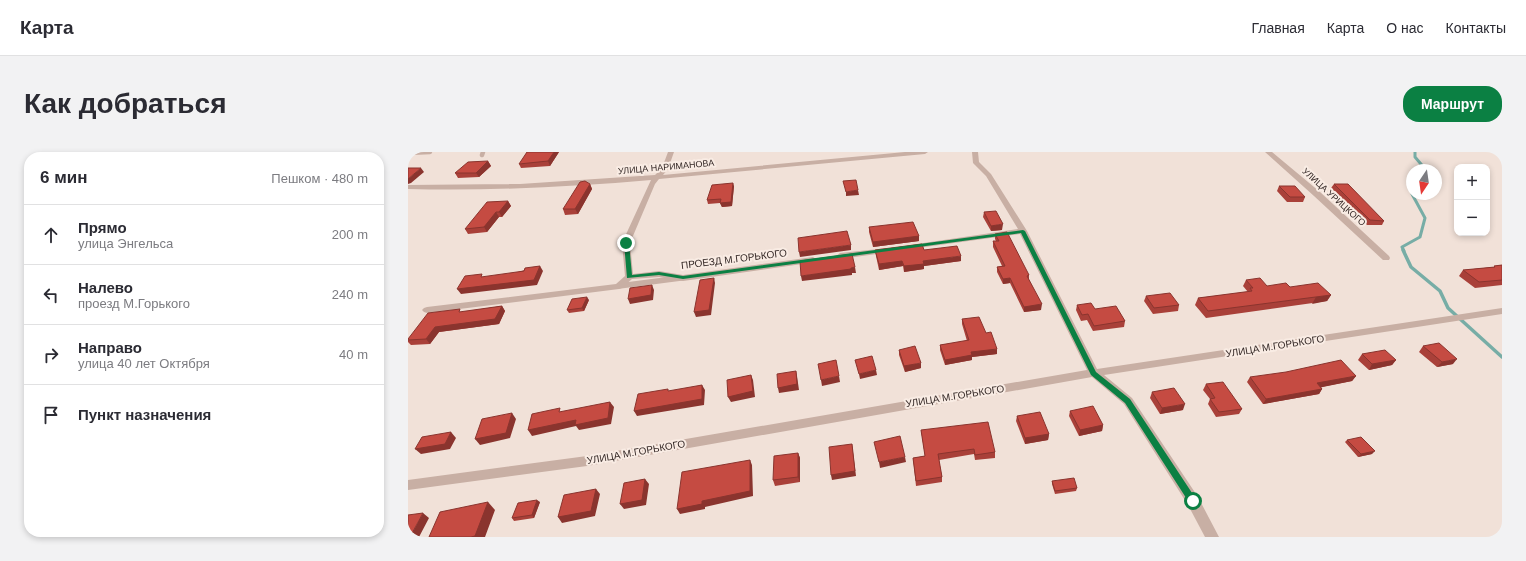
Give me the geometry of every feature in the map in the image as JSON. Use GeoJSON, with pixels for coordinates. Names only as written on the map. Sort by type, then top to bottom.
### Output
{"type":"FeatureCollection","features":[{"type":"Feature","properties":{"kind":"street"},"geometry":{"type":"LineString","coordinates":[[427,310],[619,286],[629,277],[626,243],[652,183],[656,177],[666,169],[671,152]]}},
{"type":"Feature","properties":{"kind":"street","name":"УЛИЦА НАРИМАНОВА"},"geometry":{"type":"LineString","coordinates":[[408,187],[481,188],[656,177],[925,152]]}},
{"type":"Feature","properties":{"kind":"street"},"geometry":{"type":"LineString","coordinates":[[975,152],[976,163],[989,175],[1023,231],[1094,373],[1128,401],[1193,501],[1212,537]]}},
{"type":"Feature","properties":{"kind":"street","name":"УЛИЦА УРИЦКОГО"},"geometry":{"type":"LineString","coordinates":[[1268,152],[1317,194],[1386,258]]}},
{"type":"Feature","properties":{"kind":"street","name":"ПРОЕЗД М.ГОРЬКОГО"},"geometry":{"type":"LineString","coordinates":[[629,277],[659,274],[683,278],[1023,231]]}},
{"type":"Feature","properties":{"kind":"street","name":"УЛИЦА М.ГОРЬКОГО"},"geometry":{"type":"LineString","coordinates":[[408,485],[587,461],[1094,373],[1502,311]]}},
{"type":"Feature","properties":{"kind":"lane"},"geometry":{"type":"LineString","coordinates":[[408,153],[430,152]]}},
{"type":"Feature","properties":{"kind":"lane"},"geometry":{"type":"LineString","coordinates":[[619,286],[683,278]]}},
{"type":"Feature","properties":{"kind":"building"},"geometry":{"type":"Polygon","coordinates":[[[527,152],[554,152],[548,161],[519,164],[527,152]]]}},
{"type":"Feature","properties":{"kind":"building"},"geometry":{"type":"Polygon","coordinates":[[[488,161],[476,173],[455,173],[468,162],[488,161]]]}},
{"type":"Feature","properties":{"kind":"building"},"geometry":{"type":"Polygon","coordinates":[[[408,168],[421,168],[408,179],[408,168]]]}},
{"type":"Feature","properties":{"kind":"building"},"geometry":{"type":"Polygon","coordinates":[[[856,180],[858,190],[846,192],[843,181],[856,180]]]}},
{"type":"Feature","properties":{"kind":"building"},"geometry":{"type":"Polygon","coordinates":[[[585,181],[590,184],[575,209],[563,209],[580,182],[585,181]]]}},
{"type":"Feature","properties":{"kind":"building"},"geometry":{"type":"Polygon","coordinates":[[[733,183],[731,202],[720,203],[721,199],[707,200],[712,185],[733,183]]]}},
{"type":"Feature","properties":{"kind":"building"},"geometry":{"type":"Polygon","coordinates":[[[1334,184],[1348,184],[1384,221],[1370,220],[1334,184]]]}},
{"type":"Feature","properties":{"kind":"building"},"geometry":{"type":"Polygon","coordinates":[[[1279,186],[1295,186],[1305,197],[1290,197],[1279,186]]]}},
{"type":"Feature","properties":{"kind":"building"},"geometry":{"type":"Polygon","coordinates":[[[508,201],[499,212],[496,212],[484,227],[465,229],[487,202],[508,201]]]}},
{"type":"Feature","properties":{"kind":"building"},"geometry":{"type":"Polygon","coordinates":[[[996,211],[1003,224],[991,226],[984,212],[996,211]]]}},
{"type":"Feature","properties":{"kind":"building"},"geometry":{"type":"Polygon","coordinates":[[[913,222],[919,236],[873,242],[869,227],[913,222]]]}},
{"type":"Feature","properties":{"kind":"building"},"geometry":{"type":"Polygon","coordinates":[[[847,231],[851,245],[799,252],[798,238],[847,231]]]}},
{"type":"Feature","properties":{"kind":"building"},"geometry":{"type":"Polygon","coordinates":[[[1007,232],[1029,275],[1027,276],[1042,304],[1024,307],[1010,278],[1003,279],[997,267],[1005,266],[993,241],[999,241],[995,234],[1007,232]]]}},
{"type":"Feature","properties":{"kind":"building"},"geometry":{"type":"Polygon","coordinates":[[[922,244],[924,250],[957,246],[961,256],[923,261],[924,264],[904,266],[902,261],[879,264],[875,250],[922,244]]]}},
{"type":"Feature","properties":{"kind":"building"},"geometry":{"type":"Polygon","coordinates":[[[852,254],[855,267],[851,269],[801,276],[800,261],[852,254]]]}},
{"type":"Feature","properties":{"kind":"building"},"geometry":{"type":"Polygon","coordinates":[[[1502,265],[1502,280],[1479,282],[1463,270],[1495,267],[1494,266],[1502,265]]]}},
{"type":"Feature","properties":{"kind":"building"},"geometry":{"type":"Polygon","coordinates":[[[540,266],[534,280],[457,289],[465,276],[482,274],[481,277],[524,271],[525,268],[540,266]]]}},
{"type":"Feature","properties":{"kind":"building"},"geometry":{"type":"Polygon","coordinates":[[[714,278],[709,310],[694,312],[700,280],[714,278]]]}},
{"type":"Feature","properties":{"kind":"building"},"geometry":{"type":"Polygon","coordinates":[[[1260,278],[1267,286],[1286,283],[1290,287],[1318,283],[1331,295],[1208,311],[1198,298],[1252,291],[1250,288],[1253,288],[1246,280],[1260,278]]]}},
{"type":"Feature","properties":{"kind":"building"},"geometry":{"type":"Polygon","coordinates":[[[652,285],[651,295],[628,299],[630,288],[652,285]]]}},
{"type":"Feature","properties":{"kind":"building"},"geometry":{"type":"Polygon","coordinates":[[[1170,293],[1179,305],[1154,308],[1146,296],[1170,293]]]}},
{"type":"Feature","properties":{"kind":"building"},"geometry":{"type":"Polygon","coordinates":[[[587,297],[582,308],[567,310],[572,299],[587,297]]]}},
{"type":"Feature","properties":{"kind":"building"},"geometry":{"type":"Polygon","coordinates":[[[1091,303],[1095,309],[1116,306],[1125,321],[1094,326],[1088,314],[1082,315],[1077,305],[1091,303]]]}},
{"type":"Feature","properties":{"kind":"building"},"geometry":{"type":"Polygon","coordinates":[[[502,306],[495,319],[435,327],[426,339],[408,340],[428,313],[460,309],[459,312],[502,306]]]}},
{"type":"Feature","properties":{"kind":"building"},"geometry":{"type":"Polygon","coordinates":[[[979,317],[986,333],[991,332],[997,349],[971,352],[972,355],[945,360],[940,345],[969,340],[962,319],[979,317]]]}},
{"type":"Feature","properties":{"kind":"building"},"geometry":{"type":"Polygon","coordinates":[[[1439,343],[1457,359],[1442,362],[1423,346],[1439,343]]]}},
{"type":"Feature","properties":{"kind":"building"},"geometry":{"type":"Polygon","coordinates":[[[915,346],[921,363],[904,366],[899,350],[915,346]]]}},
{"type":"Feature","properties":{"kind":"building"},"geometry":{"type":"Polygon","coordinates":[[[1385,350],[1396,360],[1372,364],[1362,354],[1385,350]]]}},
{"type":"Feature","properties":{"kind":"building"},"geometry":{"type":"Polygon","coordinates":[[[872,356],[876,370],[859,374],[855,360],[872,356]]]}},
{"type":"Feature","properties":{"kind":"building"},"geometry":{"type":"Polygon","coordinates":[[[836,360],[839,376],[821,380],[818,364],[836,360]]]}},
{"type":"Feature","properties":{"kind":"building"},"geometry":{"type":"Polygon","coordinates":[[[1341,360],[1356,376],[1317,383],[1322,389],[1266,399],[1250,377],[1286,372],[1341,360]]]}},
{"type":"Feature","properties":{"kind":"building"},"geometry":{"type":"Polygon","coordinates":[[[796,371],[797,384],[778,388],[777,374],[796,371]]]}},
{"type":"Feature","properties":{"kind":"building"},"geometry":{"type":"Polygon","coordinates":[[[751,375],[753,391],[728,397],[727,380],[751,375]]]}},
{"type":"Feature","properties":{"kind":"building"},"geometry":{"type":"Polygon","coordinates":[[[1223,382],[1242,409],[1219,412],[1210,399],[1215,398],[1206,384],[1223,382]]]}},
{"type":"Feature","properties":{"kind":"building"},"geometry":{"type":"Polygon","coordinates":[[[702,385],[702,399],[634,411],[638,394],[668,389],[668,391],[702,385]]]}},
{"type":"Feature","properties":{"kind":"building"},"geometry":{"type":"Polygon","coordinates":[[[1174,388],[1185,404],[1162,408],[1152,392],[1174,388]]]}},
{"type":"Feature","properties":{"kind":"building"},"geometry":{"type":"Polygon","coordinates":[[[610,402],[608,418],[575,425],[576,420],[528,430],[532,414],[560,408],[559,412],[610,402]]]}},
{"type":"Feature","properties":{"kind":"building"},"geometry":{"type":"Polygon","coordinates":[[[1093,406],[1103,425],[1080,430],[1070,411],[1093,406]]]}},
{"type":"Feature","properties":{"kind":"building"},"geometry":{"type":"Polygon","coordinates":[[[1040,412],[1049,434],[1025,438],[1017,416],[1040,412]]]}},
{"type":"Feature","properties":{"kind":"building"},"geometry":{"type":"Polygon","coordinates":[[[512,413],[506,433],[475,439],[482,419],[512,413]]]}},
{"type":"Feature","properties":{"kind":"building"},"geometry":{"type":"Polygon","coordinates":[[[988,422],[995,452],[975,455],[974,449],[938,454],[942,477],[916,481],[913,458],[925,456],[921,430],[988,422]]]}},
{"type":"Feature","properties":{"kind":"building"},"geometry":{"type":"Polygon","coordinates":[[[451,432],[445,444],[415,449],[422,437],[451,432]]]}},
{"type":"Feature","properties":{"kind":"building"},"geometry":{"type":"Polygon","coordinates":[[[900,436],[905,457],[879,462],[874,442],[900,436]]]}},
{"type":"Feature","properties":{"kind":"building"},"geometry":{"type":"Polygon","coordinates":[[[1361,437],[1375,451],[1361,454],[1347,440],[1361,437]]]}},
{"type":"Feature","properties":{"kind":"building"},"geometry":{"type":"Polygon","coordinates":[[[852,444],[855,471],[831,475],[829,447],[852,444]]]}},
{"type":"Feature","properties":{"kind":"building"},"geometry":{"type":"Polygon","coordinates":[[[798,453],[798,477],[773,480],[774,456],[798,453]]]}},
{"type":"Feature","properties":{"kind":"building"},"geometry":{"type":"Polygon","coordinates":[[[750,460],[750,491],[702,501],[702,504],[677,509],[682,472],[750,460]]]}},
{"type":"Feature","properties":{"kind":"building"},"geometry":{"type":"Polygon","coordinates":[[[1074,478],[1077,488],[1055,491],[1052,481],[1074,478]]]}},
{"type":"Feature","properties":{"kind":"building"},"geometry":{"type":"Polygon","coordinates":[[[645,479],[642,500],[620,504],[624,483],[645,479]]]}},
{"type":"Feature","properties":{"kind":"building"},"geometry":{"type":"Polygon","coordinates":[[[596,489],[591,511],[558,517],[564,495],[596,489]]]}},
{"type":"Feature","properties":{"kind":"building"},"geometry":{"type":"Polygon","coordinates":[[[537,500],[532,515],[512,518],[518,503],[537,500]]]}},
{"type":"Feature","properties":{"kind":"building"},"geometry":{"type":"Polygon","coordinates":[[[488,502],[475,536],[429,537],[440,512],[488,502]]]}},
{"type":"Feature","properties":{"kind":"building"},"geometry":{"type":"Polygon","coordinates":[[[423,513],[410,537],[408,537],[408,515],[423,513]]]}},
{"type":"Feature","properties":{"kind":"waterway"},"geometry":{"type":"LineString","coordinates":[[1415,152],[1415,157],[1421,164]]}},
{"type":"Feature","properties":{"kind":"waterway"},"geometry":{"type":"LineString","coordinates":[[1404,251],[1402,247],[1420,237],[1425,218],[1415,200]]}},
{"type":"Feature","properties":{"kind":"waterway"},"geometry":{"type":"LineString","coordinates":[[1403,250],[1411,267],[1440,291],[1448,308],[1502,357]]}},
{"type":"Feature","properties":{"kind":"route"},"geometry":{"type":"LineString","coordinates":[[626,243],[629,277],[659,274],[683,278],[1023,231],[1094,373],[1128,401],[1193,501]]}}]}
